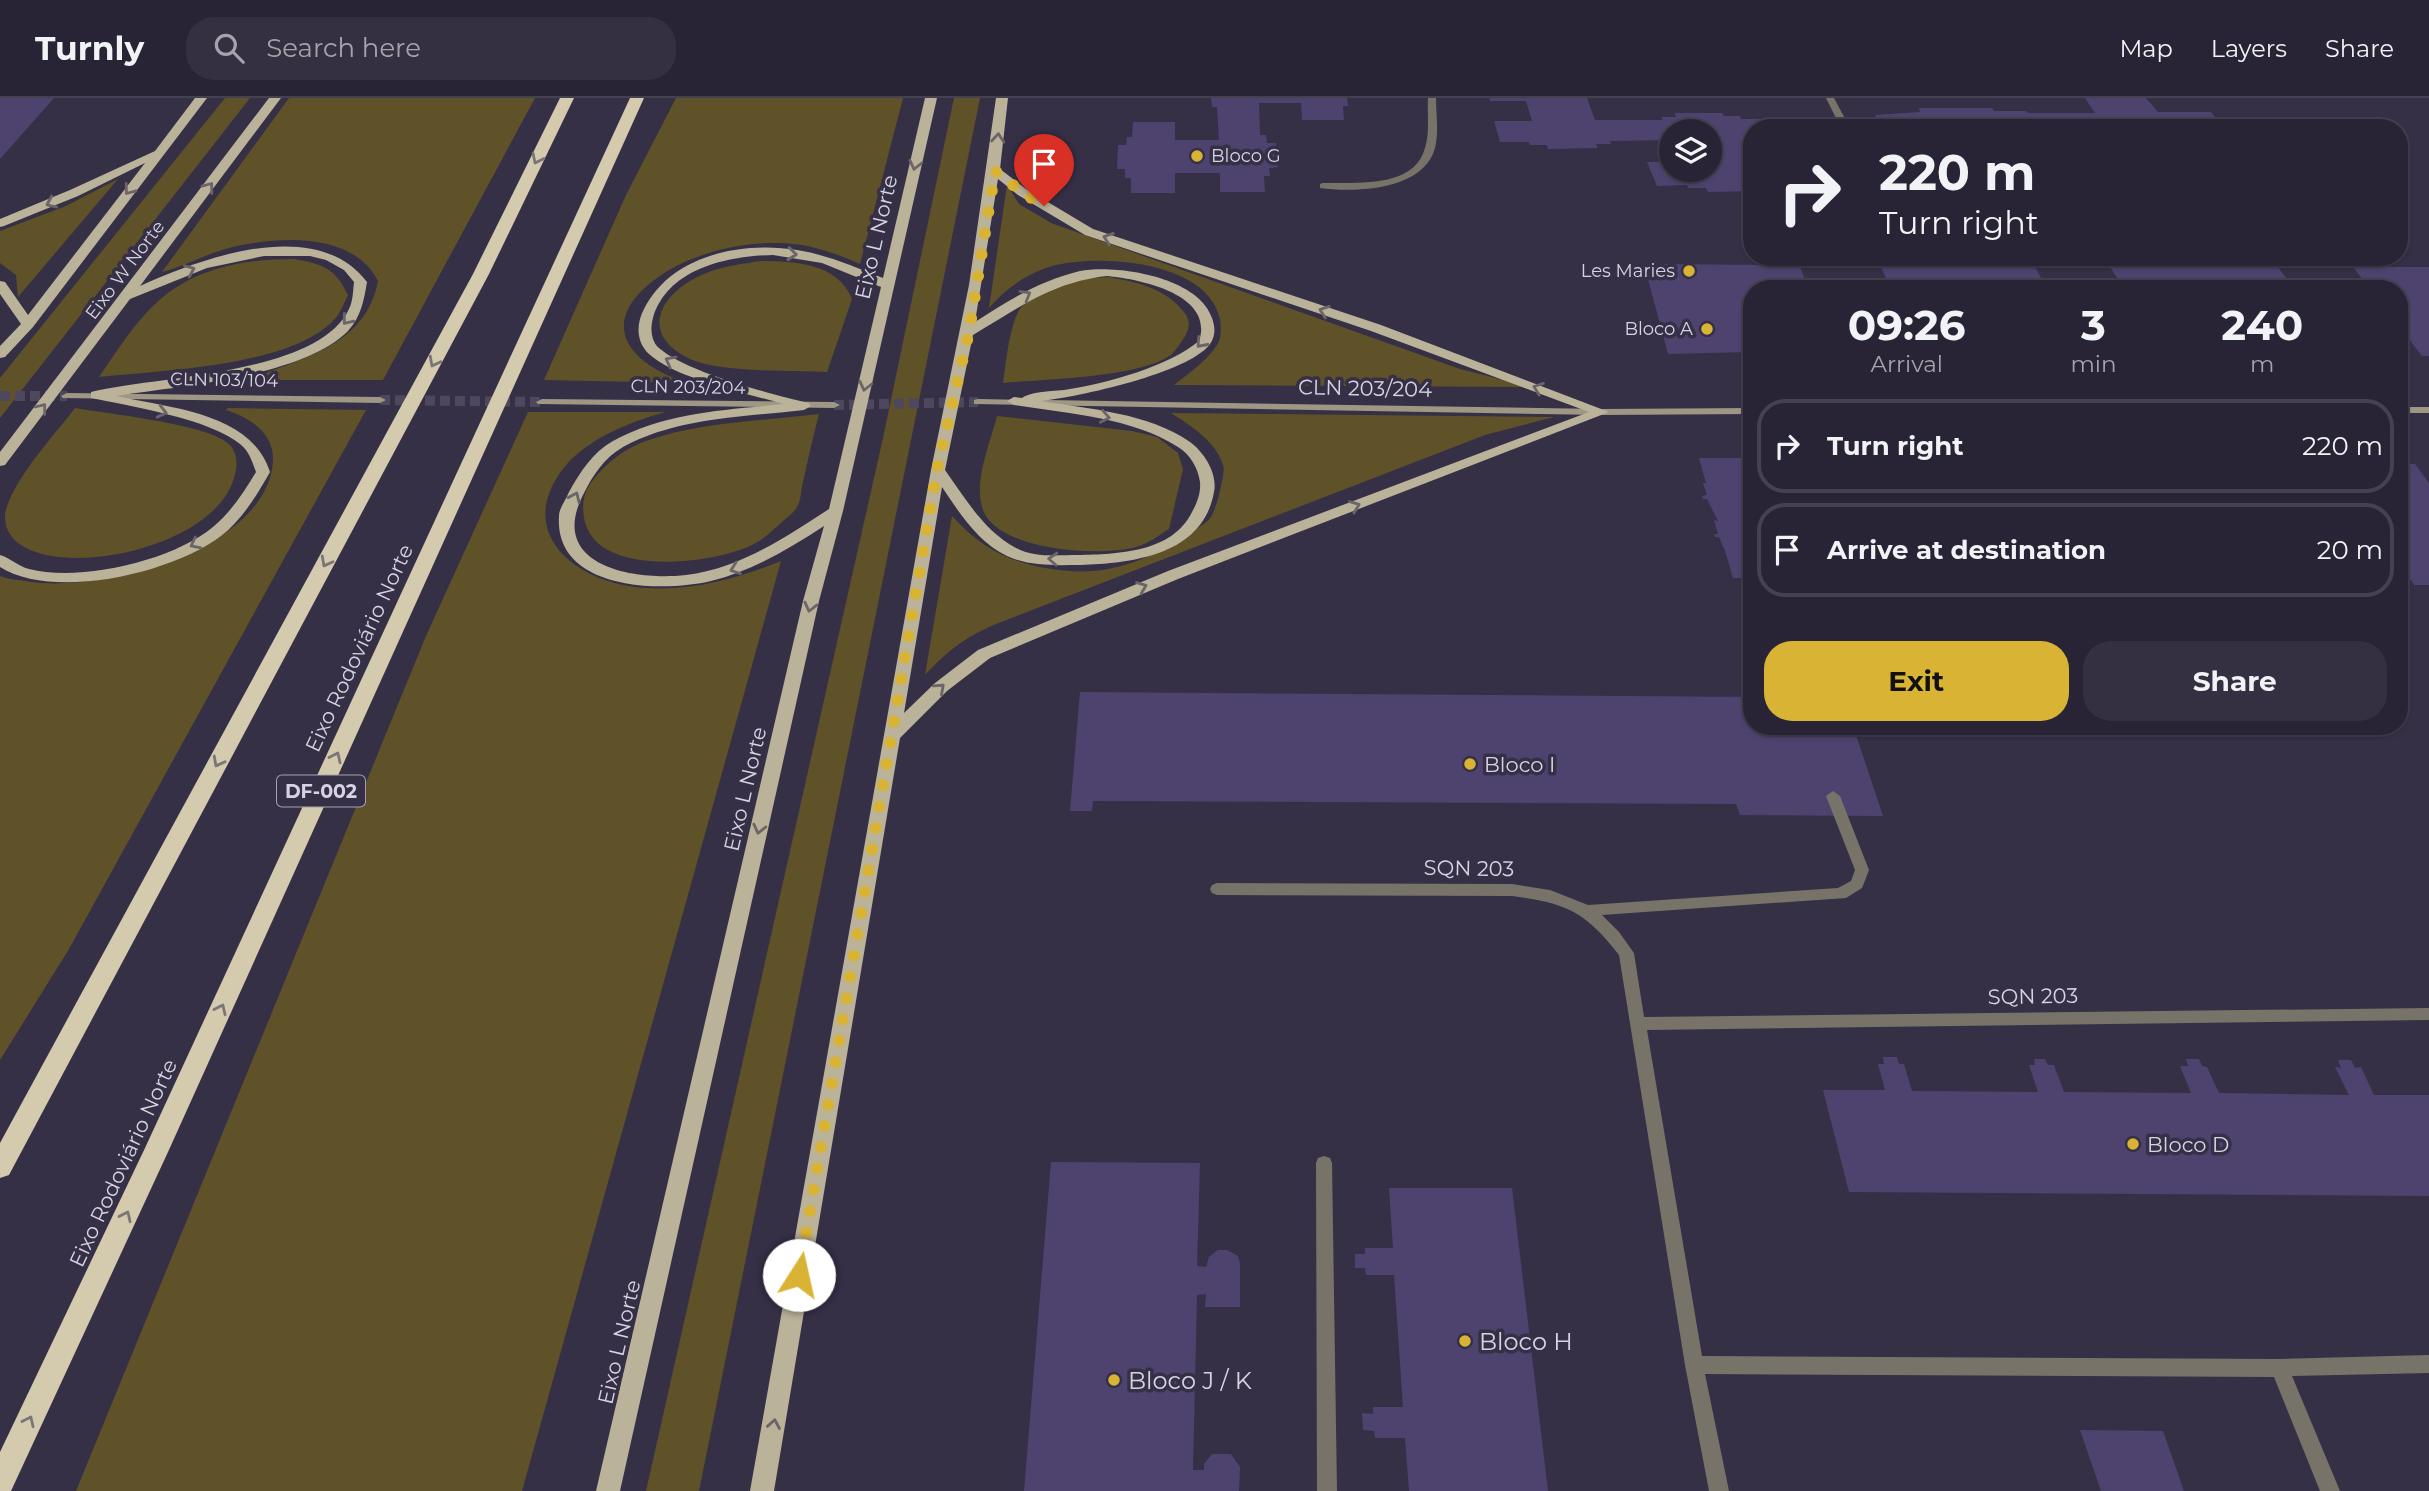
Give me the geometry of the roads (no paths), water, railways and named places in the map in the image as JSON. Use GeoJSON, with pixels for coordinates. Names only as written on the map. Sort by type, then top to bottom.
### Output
{"type":"FeatureCollection","features":[{"type":"Feature","properties":{"kind":"highway"},"geometry":{"type":"LineString","coordinates":[[0,1167],[481,275],[567,98]]}},
{"type":"Feature","properties":{"kind":"highway","name":"Eixo Rodoviário Norte"},"geometry":{"type":"LineString","coordinates":[[0,1483],[156,1152],[637,98]]}},
{"type":"Feature","properties":{"kind":"main road"},"geometry":{"type":"LineString","coordinates":[[0,354],[28,324],[157,152],[201,98]]}},
{"type":"Feature","properties":{"kind":"main road","name":"Eixo W Norte"},"geometry":{"type":"LineString","coordinates":[[0,462],[275,98]]}},
{"type":"Feature","properties":{"kind":"main road","name":"Eixo L Norte"},"geometry":{"type":"LineString","coordinates":[[608,1491],[808,615],[836,511],[931,98]]}},
{"type":"Feature","properties":{"kind":"main road"},"geometry":{"type":"LineString","coordinates":[[762,1491],[937,470],[969,332],[995,171],[1002,98]]}},
{"type":"Feature","properties":{"kind":"main road"},"geometry":{"type":"LineString","coordinates":[[0,223],[74,193],[157,152]]}},
{"type":"Feature","properties":{"kind":"main road"},"geometry":{"type":"LineString","coordinates":[[995,171],[1022,192],[1089,232],[1376,328],[1602,412]]}},
{"type":"Feature","properties":{"kind":"main road"},"geometry":{"type":"LineString","coordinates":[[96,395],[258,369],[303,354],[328,341],[349,319],[357,306],[361,282],[355,272],[336,257],[276,250],[201,265],[127,296]]}},
{"type":"Feature","properties":{"kind":"main road"},"geometry":{"type":"LineString","coordinates":[[804,406],[683,368],[651,349],[645,334],[645,319],[659,291],[691,267],[737,254],[768,252],[817,257],[888,285]]}},
{"type":"Feature","properties":{"kind":"main road"},"geometry":{"type":"LineString","coordinates":[[969,332],[1029,292],[1061,279],[1084,274],[1112,273],[1153,280],[1181,293],[1200,308],[1205,316],[1209,335],[1204,344],[1195,351],[1159,367],[1081,391],[1014,401]]}},
{"type":"Feature","properties":{"kind":"main road"},"geometry":{"type":"LineString","coordinates":[[0,285],[28,324]]}},
{"type":"Feature","properties":{"kind":"main road"},"geometry":{"type":"LineString","coordinates":[[0,560],[22,572],[54,578],[93,576],[141,566],[215,534],[246,503],[263,472],[258,455],[241,437],[207,422],[96,395]]}},
{"type":"Feature","properties":{"kind":"main road"},"geometry":{"type":"LineString","coordinates":[[937,470],[982,532],[1011,553],[1035,558],[1122,559],[1150,552],[1189,530],[1199,516],[1209,487],[1203,465],[1185,445],[1138,424],[1014,401]]}},
{"type":"Feature","properties":{"kind":"main road"},"geometry":{"type":"LineString","coordinates":[[804,406],[686,421],[650,431],[616,445],[586,472],[566,516],[571,547],[589,563],[616,577],[653,582],[688,580],[734,571],[781,547],[836,511]]}},
{"type":"Feature","properties":{"kind":"main road"},"geometry":{"type":"LineString","coordinates":[[892,736],[941,687],[984,654],[1173,575],[1602,412]]}},
{"type":"Feature","properties":{"kind":"street"},"geometry":{"type":"LineString","coordinates":[[1323,186],[1391,183],[1415,173],[1429,151],[1432,98]]}},
{"type":"Feature","properties":{"kind":"street"},"geometry":{"type":"LineString","coordinates":[[1830,98],[1841,119]]}},
{"type":"Feature","properties":{"kind":"street","name":"CLN 103/104"},"geometry":{"type":"LineString","coordinates":[[67,396],[380,400]]}},
{"type":"Feature","properties":{"kind":"street","name":"CLN 203/204"},"geometry":{"type":"LineString","coordinates":[[978,401],[1602,412],[1743,411]]}},
{"type":"Feature","properties":{"kind":"street","name":"CLN 203/204"},"geometry":{"type":"LineString","coordinates":[[542,402],[834,405]]}},
{"type":"Feature","properties":{"kind":"street"},"geometry":{"type":"LineString","coordinates":[[2408,410],[2429,410]]}},
{"type":"Feature","properties":{"kind":"street"},"geometry":{"type":"LineString","coordinates":[[1589,910],[1841,894],[1857,884],[1862,870],[1833,796]]}},
{"type":"Feature","properties":{"kind":"street","name":"SQN 203"},"geometry":{"type":"LineString","coordinates":[[1217,889],[1512,890],[1543,893],[1589,910],[1602,922],[1626,953],[1695,1365],[1719,1491]]}},
{"type":"Feature","properties":{"kind":"street","name":"SQN 203"},"geometry":{"type":"LineString","coordinates":[[1638,1024],[2429,1014]]}},
{"type":"Feature","properties":{"kind":"street"},"geometry":{"type":"LineString","coordinates":[[1324,1163],[1327,1491]]}},
{"type":"Feature","properties":{"kind":"street"},"geometry":{"type":"LineString","coordinates":[[1695,1365],[2278,1368],[2429,1364]]}},
{"type":"Feature","properties":{"kind":"street"},"geometry":{"type":"LineString","coordinates":[[2278,1368],[2330,1491]]}},
{"type":"Feature","properties":{"kind":"tunnel"},"geometry":{"type":"LineString","coordinates":[[0,396],[67,396]]}},
{"type":"Feature","properties":{"kind":"tunnel"},"geometry":{"type":"LineString","coordinates":[[380,400],[542,402]]}},
{"type":"Feature","properties":{"kind":"tunnel"},"geometry":{"type":"LineString","coordinates":[[834,405],[978,402]]}},
{"type":"Feature","properties":{"kind":"place","name":"Bloco G"},"geometry":{"type":"Point","coordinates":[1197,156]}},
{"type":"Feature","properties":{"kind":"place","name":"Les Maries"},"geometry":{"type":"Point","coordinates":[1689,271]}},
{"type":"Feature","properties":{"kind":"place","name":"Bloco A"},"geometry":{"type":"Point","coordinates":[1707,329]}},
{"type":"Feature","properties":{"kind":"place","name":"Bloco I"},"geometry":{"type":"Point","coordinates":[1470,764]}},
{"type":"Feature","properties":{"kind":"place","name":"Bloco D"},"geometry":{"type":"Point","coordinates":[2133,1144]}},
{"type":"Feature","properties":{"kind":"place","name":"Bloco H"},"geometry":{"type":"Point","coordinates":[1465,1341]}},
{"type":"Feature","properties":{"kind":"place","name":"Bloco J / K"},"geometry":{"type":"Point","coordinates":[1114,1380]}}]}
